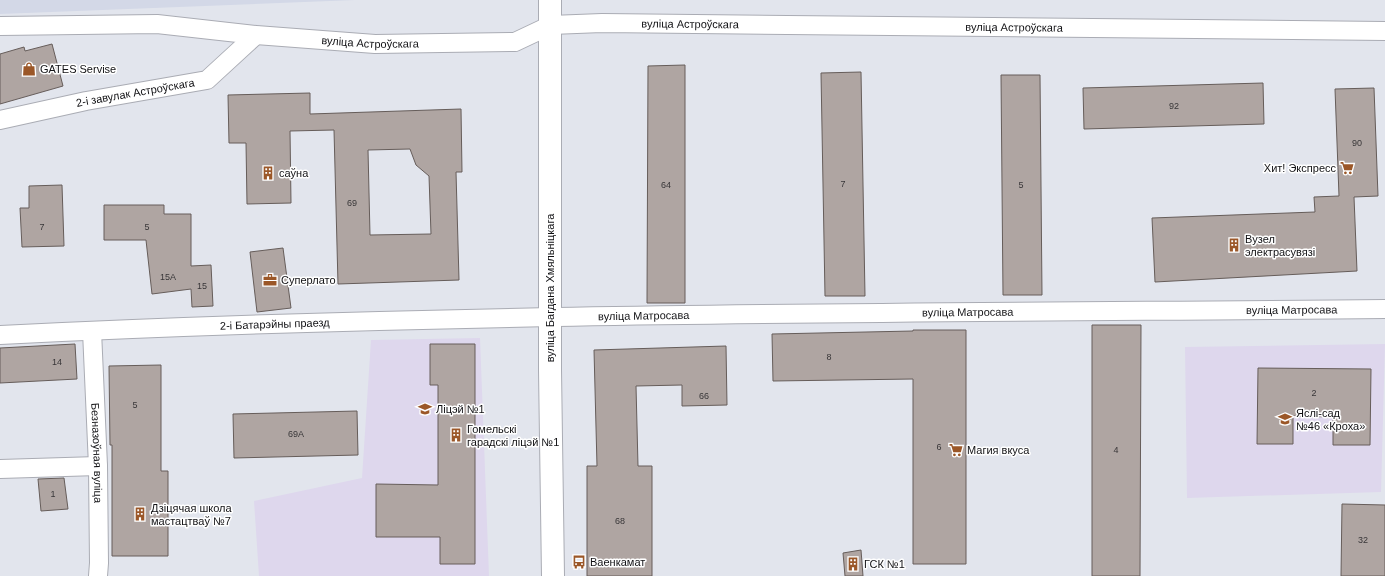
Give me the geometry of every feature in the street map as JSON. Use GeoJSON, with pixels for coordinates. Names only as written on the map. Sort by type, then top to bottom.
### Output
{"type":"FeatureCollection","features":[{"type":"Feature","properties":{"kind":"main road","name":"вуліца Багдана Хмяльніцкага"},"geometry":{"type":"LineString","coordinates":[[550,0],[550,317],[553,576]]}},
{"type":"Feature","properties":{"kind":"street","name":"вуліца Астроўскага"},"geometry":{"type":"LineString","coordinates":[[0,26],[157,24],[256,35],[375,44],[515,42],[551,25],[602,22],[1385,31]]}},
{"type":"Feature","properties":{"kind":"street","name":"2-і завулак Астроўскага"},"geometry":{"type":"LineString","coordinates":[[0,120],[86,101],[206,80],[256,35]]}},
{"type":"Feature","properties":{"kind":"street","name":"вуліца Матросава"},"geometry":{"type":"LineString","coordinates":[[550,317],[1385,308]]}},
{"type":"Feature","properties":{"kind":"street","name":"2-і Батарэйны праезд"},"geometry":{"type":"LineString","coordinates":[[0,335],[550,317]]}},
{"type":"Feature","properties":{"kind":"street","name":"Безназоўная вуліца"},"geometry":{"type":"LineString","coordinates":[[92,331],[98,466],[98,576]]}},
{"type":"Feature","properties":{"kind":"street"},"geometry":{"type":"LineString","coordinates":[[0,469],[98,466]]}},
{"type":"Feature","properties":{"kind":"shaded area"},"geometry":{"type":"Polygon","coordinates":[[[0,0],[355,0],[0,14],[0,0]]]}},
{"type":"Feature","properties":{"kind":"shaded area","name":"Ліцэй №1"},"geometry":{"type":"Polygon","coordinates":[[[480,338],[489,576],[259,576],[254,501],[362,478],[371,340],[480,338]]]}},
{"type":"Feature","properties":{"kind":"shaded area","name":"Яслі-сад №46 «Кроха»"},"geometry":{"type":"Polygon","coordinates":[[[1385,344],[1381,492],[1187,498],[1185,347],[1385,344]]]}},
{"type":"Feature","properties":{"kind":"building","name":"GATES Servise"},"geometry":{"type":"Polygon","coordinates":[[[52,44],[63,86],[0,104],[0,54],[24,47],[25,51],[52,44]]]}},
{"type":"Feature","properties":{"kind":"building"},"geometry":{"type":"Polygon","coordinates":[[[685,65],[685,303],[647,303],[648,66],[685,65]]]}},
{"type":"Feature","properties":{"kind":"building"},"geometry":{"type":"Polygon","coordinates":[[[861,72],[865,296],[825,296],[821,73],[861,72]]]}},
{"type":"Feature","properties":{"kind":"building"},"geometry":{"type":"Polygon","coordinates":[[[1001,75],[1040,75],[1042,295],[1003,295],[1001,75]]]}},
{"type":"Feature","properties":{"kind":"building"},"geometry":{"type":"Polygon","coordinates":[[[1263,83],[1264,124],[1084,129],[1083,88],[1263,83]]]}},
{"type":"Feature","properties":{"kind":"building"},"geometry":{"type":"Polygon","coordinates":[[[1374,88],[1378,196],[1354,197],[1357,271],[1155,282],[1152,218],[1315,212],[1314,197],[1339,196],[1335,89],[1374,88]]]}},
{"type":"Feature","properties":{"kind":"building"},"geometry":{"type":"Polygon","coordinates":[[[310,93],[310,114],[461,109],[462,172],[456,172],[459,280],[338,284],[334,130],[290,131],[291,203],[247,204],[246,143],[229,143],[228,95],[310,93]],[[410,149],[368,150],[370,235],[431,234],[429,176],[416,165],[410,149]]]}},
{"type":"Feature","properties":{"kind":"building"},"geometry":{"type":"Polygon","coordinates":[[[62,185],[64,246],[22,247],[20,208],[29,208],[29,186],[62,185]]]}},
{"type":"Feature","properties":{"kind":"building"},"geometry":{"type":"Polygon","coordinates":[[[104,205],[164,205],[164,214],[191,214],[191,266],[211,265],[213,306],[192,307],[191,289],[152,294],[146,240],[104,240],[104,205]]]}},
{"type":"Feature","properties":{"kind":"building","name":"Суперлато"},"geometry":{"type":"Polygon","coordinates":[[[283,248],[291,308],[257,312],[250,252],[283,248]]]}},
{"type":"Feature","properties":{"kind":"building"},"geometry":{"type":"Polygon","coordinates":[[[1092,325],[1141,325],[1140,576],[1092,576],[1092,325]]]}},
{"type":"Feature","properties":{"kind":"building"},"geometry":{"type":"Polygon","coordinates":[[[966,330],[966,564],[913,564],[913,379],[773,381],[772,334],[966,330]]]}},
{"type":"Feature","properties":{"kind":"building"},"geometry":{"type":"Polygon","coordinates":[[[75,344],[77,379],[0,383],[0,348],[75,344]]]}},
{"type":"Feature","properties":{"kind":"building","name":"Гомельскі гарадскі ліцэй №1"},"geometry":{"type":"Polygon","coordinates":[[[430,344],[475,344],[475,564],[440,564],[440,537],[376,537],[376,484],[438,485],[438,385],[430,385],[430,344]]]}},
{"type":"Feature","properties":{"kind":"building"},"geometry":{"type":"Polygon","coordinates":[[[726,346],[727,405],[682,406],[682,385],[636,386],[638,466],[652,466],[652,576],[587,576],[587,466],[597,466],[594,350],[726,346]]]}},
{"type":"Feature","properties":{"kind":"building"},"geometry":{"type":"Polygon","coordinates":[[[161,365],[161,471],[168,471],[168,556],[112,556],[112,445],[110,445],[109,366],[161,365]]]}},
{"type":"Feature","properties":{"kind":"building"},"geometry":{"type":"Polygon","coordinates":[[[1258,368],[1371,369],[1370,445],[1333,445],[1333,417],[1293,416],[1293,444],[1257,444],[1258,368]]]}},
{"type":"Feature","properties":{"kind":"building"},"geometry":{"type":"Polygon","coordinates":[[[357,411],[358,455],[234,458],[233,414],[357,411]]]}},
{"type":"Feature","properties":{"kind":"building"},"geometry":{"type":"Polygon","coordinates":[[[64,478],[68,509],[41,511],[38,479],[64,478]]]}},
{"type":"Feature","properties":{"kind":"building"},"geometry":{"type":"Polygon","coordinates":[[[1342,504],[1385,505],[1385,576],[1341,576],[1342,504]]]}},
{"type":"Feature","properties":{"kind":"building","name":"ГСК №1"},"geometry":{"type":"Polygon","coordinates":[[[861,550],[863,576],[845,576],[843,553],[861,550]]]}},
{"type":"Feature","properties":{"kind":"place","name":"GATES Servise"},"geometry":{"type":"Point","coordinates":[29,69]}},
{"type":"Feature","properties":{"kind":"place","name":"Хит! Экспресс"},"geometry":{"type":"Point","coordinates":[1347,168]}},
{"type":"Feature","properties":{"kind":"place","name":"саўна"},"geometry":{"type":"Point","coordinates":[268,173]}},
{"type":"Feature","properties":{"kind":"place","name":"Вузел электрасувязі"},"geometry":{"type":"Point","coordinates":[1234,245]}},
{"type":"Feature","properties":{"kind":"place","name":"Суперлато"},"geometry":{"type":"Point","coordinates":[270,280]}},
{"type":"Feature","properties":{"kind":"place","name":"Ліцэй №1"},"geometry":{"type":"Point","coordinates":[425,409]}},
{"type":"Feature","properties":{"kind":"place","name":"Яслі-сад №46 «Кроха»"},"geometry":{"type":"Point","coordinates":[1285,419]}},
{"type":"Feature","properties":{"kind":"place","name":"Гомельскі гарадскі ліцэй №1"},"geometry":{"type":"Point","coordinates":[456,435]}},
{"type":"Feature","properties":{"kind":"place","name":"Магия вкуса"},"geometry":{"type":"Point","coordinates":[956,450]}},
{"type":"Feature","properties":{"kind":"place","name":"Дзіцячая школа мастацтваў №7"},"geometry":{"type":"Point","coordinates":[140,514]}},
{"type":"Feature","properties":{"kind":"place","name":"Ваенкамат"},"geometry":{"type":"Point","coordinates":[579,562]}},
{"type":"Feature","properties":{"kind":"place","name":"ГСК №1"},"geometry":{"type":"Point","coordinates":[853,564]}}]}
